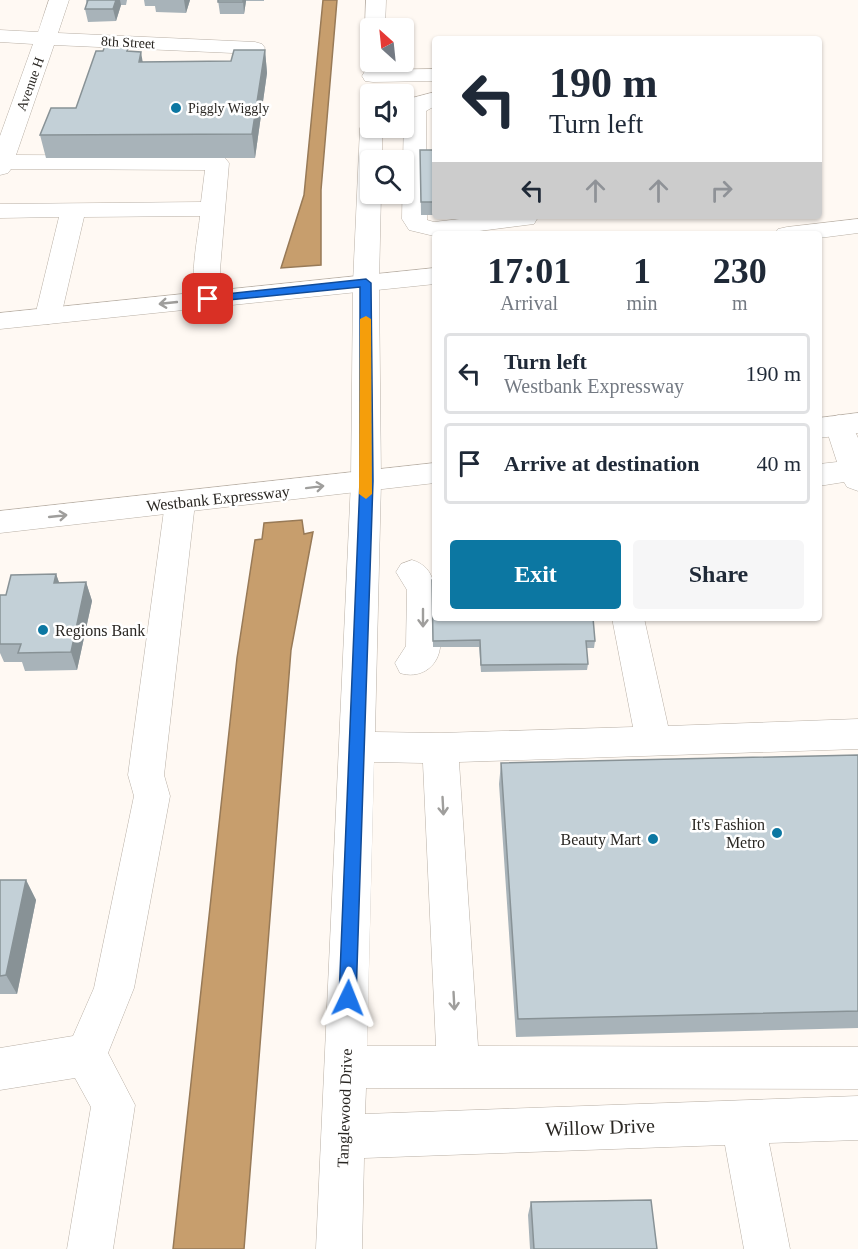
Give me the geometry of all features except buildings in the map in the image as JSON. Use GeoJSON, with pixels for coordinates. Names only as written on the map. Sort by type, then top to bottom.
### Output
{"type":"FeatureCollection","features":[{"type":"Feature","properties":{"kind":"main road","name":"Avenue H"},"geometry":{"type":"LineString","coordinates":[[1,165],[59,0]]}},
{"type":"Feature","properties":{"kind":"main road"},"geometry":{"type":"LineString","coordinates":[[375,18],[376,0]]}},
{"type":"Feature","properties":{"kind":"main road","name":"8th Street"},"geometry":{"type":"LineString","coordinates":[[0,36],[255,48]]}},
{"type":"Feature","properties":{"kind":"main road"},"geometry":{"type":"LineString","coordinates":[[373,77],[432,75]]}},
{"type":"Feature","properties":{"kind":"main road"},"geometry":{"type":"LineString","coordinates":[[432,99],[422,101],[417,105],[415,111],[414,219],[418,225],[434,229],[527,223]]}},
{"type":"Feature","properties":{"kind":"main road","name":"Tanglewood Drive"},"geometry":{"type":"LineString","coordinates":[[339,1249],[366,481],[366,283],[371,138]]}},
{"type":"Feature","properties":{"kind":"main road"},"geometry":{"type":"LineString","coordinates":[[1,165],[217,163],[207,270],[208,299]]}},
{"type":"Feature","properties":{"kind":"main road"},"geometry":{"type":"LineString","coordinates":[[0,211],[213,209]]}},
{"type":"Feature","properties":{"kind":"main road"},"geometry":{"type":"LineString","coordinates":[[48,316],[73,210]]}},
{"type":"Feature","properties":{"kind":"main road"},"geometry":{"type":"LineString","coordinates":[[814,231],[858,226]]}},
{"type":"Feature","properties":{"kind":"main road"},"geometry":{"type":"LineString","coordinates":[[0,321],[432,276]]}},
{"type":"Feature","properties":{"kind":"main road"},"geometry":{"type":"LineString","coordinates":[[822,475],[857,473],[839,425]]}},
{"type":"Feature","properties":{"kind":"main road","name":"Westbank Expressway"},"geometry":{"type":"LineString","coordinates":[[0,522],[432,473]]}},
{"type":"Feature","properties":{"kind":"main road"},"geometry":{"type":"LineString","coordinates":[[86,1055],[114,988],[152,796],[146,776],[180,503]]}},
{"type":"Feature","properties":{"kind":"main road"},"geometry":{"type":"LineString","coordinates":[[412,572],[423,589],[423,651],[412,663]]}},
{"type":"Feature","properties":{"kind":"main road"},"geometry":{"type":"LineString","coordinates":[[629,621],[653,740]]}},
{"type":"Feature","properties":{"kind":"main road"},"geometry":{"type":"LineString","coordinates":[[357,747],[440,748],[858,734]]}},
{"type":"Feature","properties":{"kind":"main road"},"geometry":{"type":"LineString","coordinates":[[440,748],[458,1067]]}},
{"type":"Feature","properties":{"kind":"main road"},"geometry":{"type":"LineString","coordinates":[[0,1069],[86,1055]]}},
{"type":"Feature","properties":{"kind":"main road"},"geometry":{"type":"LineString","coordinates":[[86,1055],[113,1105],[90,1249]]}},
{"type":"Feature","properties":{"kind":"main road"},"geometry":{"type":"LineString","coordinates":[[345,1067],[858,1068]]}},
{"type":"Feature","properties":{"kind":"main road","name":"Willow Drive"},"geometry":{"type":"LineString","coordinates":[[342,1137],[858,1118]]}},
{"type":"Feature","properties":{"kind":"main road"},"geometry":{"type":"LineString","coordinates":[[744,1122],[767,1249]]}},
{"type":"Feature","properties":{"kind":"shaded area"},"geometry":{"type":"Polygon","coordinates":[[[323,0],[337,0],[321,190],[321,265],[281,268],[304,195],[323,0]]]}},
{"type":"Feature","properties":{"kind":"shaded area"},"geometry":{"type":"Polygon","coordinates":[[[302,520],[304,534],[313,532],[291,650],[244,1249],[173,1249],[237,658],[255,540],[262,539],[264,523],[302,520]]]}},
{"type":"Feature","properties":{"kind":"slow traffic"},"geometry":{"type":"LineString","coordinates":[[366,319],[366,494]]}},
{"type":"Feature","properties":{"kind":"place","name":"Piggly Wiggly"},"geometry":{"type":"Point","coordinates":[176,108]}},
{"type":"Feature","properties":{"kind":"place","name":"Regions Bank"},"geometry":{"type":"Point","coordinates":[43,630]}},
{"type":"Feature","properties":{"kind":"place","name":"It's Fashion Metro"},"geometry":{"type":"Point","coordinates":[777,833]}},
{"type":"Feature","properties":{"kind":"place","name":"Beauty Mart"},"geometry":{"type":"Point","coordinates":[653,839]}},
{"type":"Feature","properties":{"kind":"route"},"geometry":{"type":"LineString","coordinates":[[208,299],[366,283],[366,481],[348,998]]}}]}
